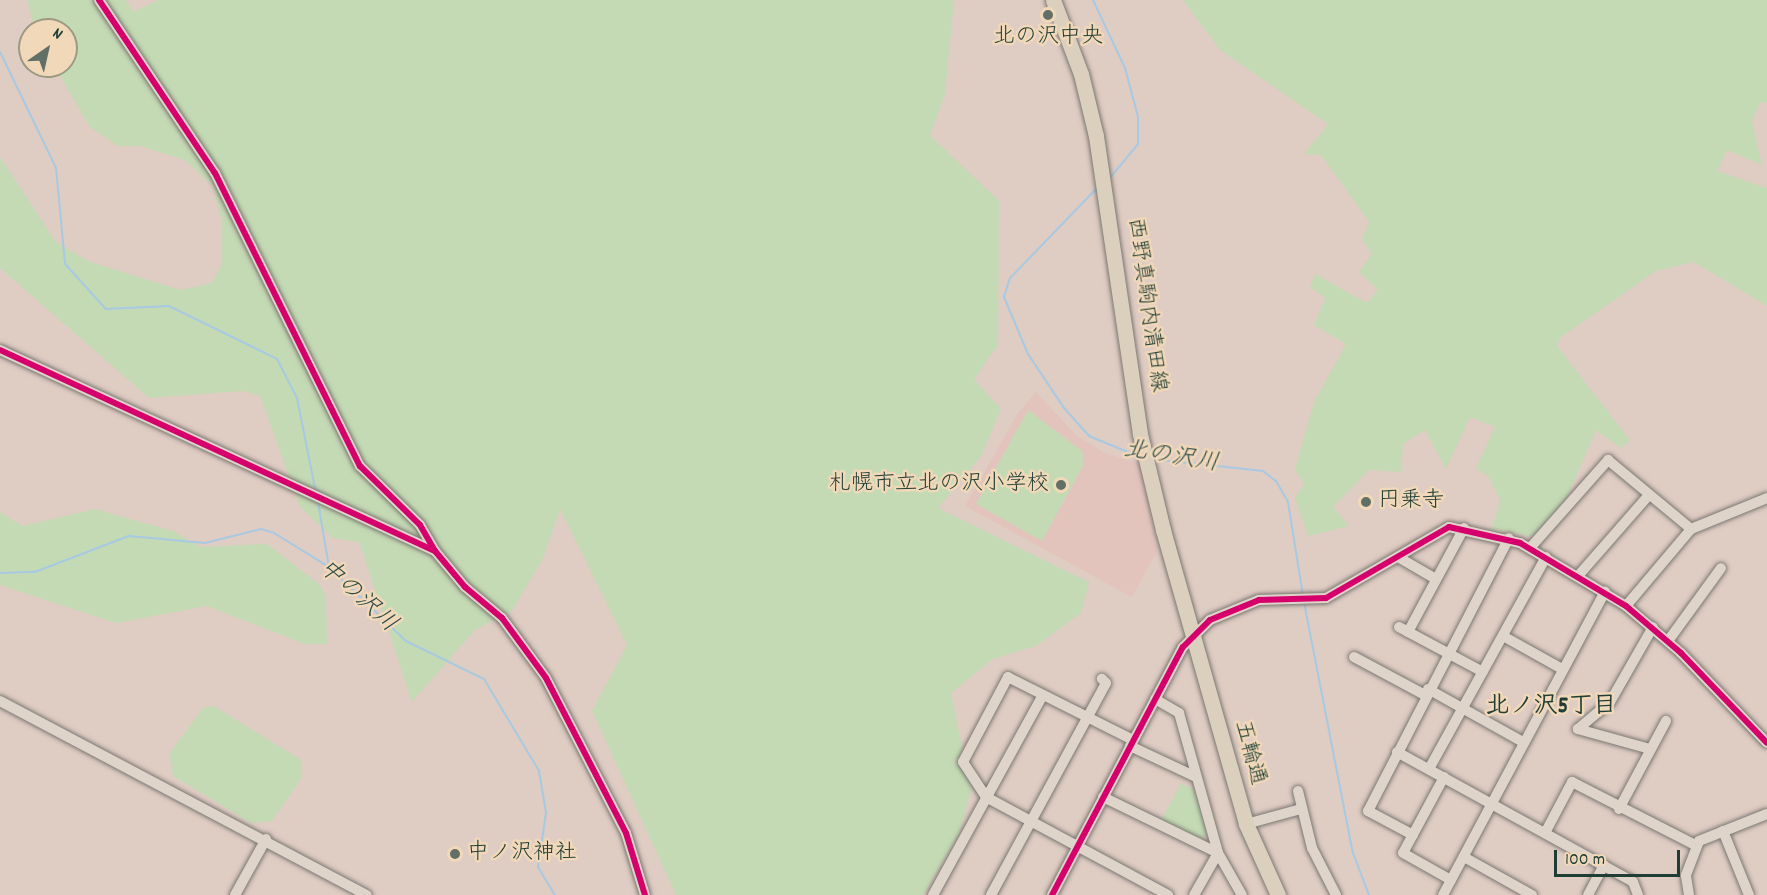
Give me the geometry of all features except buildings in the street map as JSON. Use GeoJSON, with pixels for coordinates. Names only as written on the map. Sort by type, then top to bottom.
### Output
{"type":"FeatureCollection","features":[{"type":"Feature","properties":{"kind":"main road","name":"西野真駒内清田線"},"geometry":{"type":"LineString","coordinates":[[1053,0],[1082,74],[1107,192],[1144,452],[1190,618]]}},
{"type":"Feature","properties":{"kind":"main road","name":"五輪通"},"geometry":{"type":"LineString","coordinates":[[1190,618],[1246,825],[1278,895]]}},
{"type":"Feature","properties":{"kind":"street"},"geometry":{"type":"LineString","coordinates":[[99,0],[215,173],[360,466],[425,532],[435,551],[465,588],[502,618],[541,670],[626,833],[645,895]]}},
{"type":"Feature","properties":{"kind":"street"},"geometry":{"type":"LineString","coordinates":[[0,350],[435,551]]}},
{"type":"Feature","properties":{"kind":"street"},"geometry":{"type":"LineString","coordinates":[[1530,548],[1608,460],[1691,529]]}},
{"type":"Feature","properties":{"kind":"street"},"geometry":{"type":"LineString","coordinates":[[1578,576],[1649,495]]}},
{"type":"Feature","properties":{"kind":"street"},"geometry":{"type":"LineString","coordinates":[[1626,606],[1691,529],[1767,498]]}},
{"type":"Feature","properties":{"kind":"street"},"geometry":{"type":"LineString","coordinates":[[1464,528],[1436,579],[1403,629],[1484,672]]}},
{"type":"Feature","properties":{"kind":"street"},"geometry":{"type":"LineString","coordinates":[[1053,895],[1155,699],[1195,634],[1233,606],[1288,601],[1313,602],[1347,590],[1432,534],[1464,528],[1509,538],[1605,591],[1668,641],[1767,743]]}},
{"type":"Feature","properties":{"kind":"street"},"geometry":{"type":"LineString","coordinates":[[1413,835],[1368,811],[1427,692],[1509,538]]}},
{"type":"Feature","properties":{"kind":"street"},"geometry":{"type":"LineString","coordinates":[[1398,557],[1436,579]]}},
{"type":"Feature","properties":{"kind":"street"},"geometry":{"type":"LineString","coordinates":[[1429,770],[1546,557]]}},
{"type":"Feature","properties":{"kind":"street"},"geometry":{"type":"LineString","coordinates":[[1668,641],[1721,568]]}},
{"type":"Feature","properties":{"kind":"street"},"geometry":{"type":"LineString","coordinates":[[1443,895],[1522,742],[1605,591]]}},
{"type":"Feature","properties":{"kind":"street"},"geometry":{"type":"LineString","coordinates":[[1650,749],[1578,729],[1610,702],[1653,627]]}},
{"type":"Feature","properties":{"kind":"street"},"geometry":{"type":"LineString","coordinates":[[1503,636],[1562,669]]}},
{"type":"Feature","properties":{"kind":"street"},"geometry":{"type":"LineString","coordinates":[[1354,657],[1463,709],[1522,742]]}},
{"type":"Feature","properties":{"kind":"street"},"geometry":{"type":"LineString","coordinates":[[1168,895],[986,797],[963,762],[1008,677],[1196,777]]}},
{"type":"Feature","properties":{"kind":"street"},"geometry":{"type":"LineString","coordinates":[[991,895],[1106,683],[1102,679]]}},
{"type":"Feature","properties":{"kind":"street"},"geometry":{"type":"LineString","coordinates":[[933,895],[1043,695]]}},
{"type":"Feature","properties":{"kind":"street"},"geometry":{"type":"LineString","coordinates":[[1155,699],[1179,713],[1218,853],[1242,895]]}},
{"type":"Feature","properties":{"kind":"street"},"geometry":{"type":"LineString","coordinates":[[0,701],[266,839],[367,895]]}},
{"type":"Feature","properties":{"kind":"street"},"geometry":{"type":"LineString","coordinates":[[1619,809],[1666,721]]}},
{"type":"Feature","properties":{"kind":"street"},"geometry":{"type":"LineString","coordinates":[[1397,752],[1633,882],[1638,895]]}},
{"type":"Feature","properties":{"kind":"street"},"geometry":{"type":"LineString","coordinates":[[1444,777],[1403,853],[1451,880]]}},
{"type":"Feature","properties":{"kind":"street"},"geometry":{"type":"LineString","coordinates":[[1545,833],[1572,782],[1619,809],[1697,846]]}},
{"type":"Feature","properties":{"kind":"street"},"geometry":{"type":"LineString","coordinates":[[1298,791],[1301,809],[1336,895]]}},
{"type":"Feature","properties":{"kind":"street"},"geometry":{"type":"LineString","coordinates":[[1103,796],[1218,853]]}},
{"type":"Feature","properties":{"kind":"street"},"geometry":{"type":"LineString","coordinates":[[1246,825],[1301,809]]}},
{"type":"Feature","properties":{"kind":"street"},"geometry":{"type":"LineString","coordinates":[[1689,895],[1686,875],[1697,846],[1723,831],[1767,814]]}},
{"type":"Feature","properties":{"kind":"street"},"geometry":{"type":"LineString","coordinates":[[1723,831],[1749,895]]}},
{"type":"Feature","properties":{"kind":"street"},"geometry":{"type":"LineString","coordinates":[[235,895],[266,839]]}},
{"type":"Feature","properties":{"kind":"street"},"geometry":{"type":"LineString","coordinates":[[1194,895],[1218,853]]}},
{"type":"Feature","properties":{"kind":"street"},"geometry":{"type":"LineString","coordinates":[[1464,857],[1532,895]]}},
{"type":"Feature","properties":{"kind":"street"},"geometry":{"type":"LineString","coordinates":[[1588,895],[1604,865]]}},
{"type":"Feature","properties":{"kind":"street"},"geometry":{"type":"LineString","coordinates":[[343,895],[348,885]]}},
{"type":"Feature","properties":{"kind":"shaded area","name":"札幌市立北の沢小学校"},"geometry":{"type":"Polygon","coordinates":[[[1036,392],[1076,435],[1105,453],[1140,464],[1158,549],[1132,597],[965,506],[1018,413],[1036,392]]]}},
{"type":"Feature","properties":{"kind":"green space"},"geometry":{"type":"Polygon","coordinates":[[[27,0],[126,0],[133,12],[158,0],[954,0],[945,94],[930,135],[999,201],[998,345],[974,379],[1001,409],[981,456],[938,508],[1089,582],[1081,613],[1036,646],[993,659],[951,693],[971,791],[959,834],[923,895],[676,895],[592,711],[627,645],[560,509],[543,558],[512,611],[475,630],[412,702],[359,542],[333,538],[300,507],[260,396],[244,391],[149,398],[0,268],[0,157],[56,242],[90,262],[181,290],[212,283],[221,265],[222,223],[213,186],[185,160],[140,146],[118,146],[90,127],[61,78],[78,78],[78,18],[32,18],[27,0]]]}},
{"type":"Feature","properties":{"kind":"green space"},"geometry":{"type":"Polygon","coordinates":[[[1183,0],[1767,0],[1767,103],[1760,102],[1752,121],[1762,165],[1727,150],[1717,171],[1767,188],[1767,306],[1694,262],[1656,271],[1560,338],[1557,346],[1630,440],[1621,448],[1596,430],[1567,497],[1536,537],[1492,529],[1500,500],[1489,477],[1476,468],[1495,427],[1470,417],[1446,469],[1425,430],[1403,444],[1401,472],[1369,470],[1333,507],[1349,526],[1308,536],[1295,498],[1304,484],[1295,469],[1314,402],[1346,344],[1314,325],[1325,298],[1310,287],[1315,274],[1367,303],[1378,290],[1359,272],[1371,254],[1362,239],[1369,222],[1321,155],[1304,154],[1328,124],[1220,50],[1183,0]]]}},
{"type":"Feature","properties":{"kind":"green space"},"geometry":{"type":"Polygon","coordinates":[[[1028,410],[1082,451],[1084,464],[1042,541],[976,504],[1028,410]]]}},
{"type":"Feature","properties":{"kind":"green space"},"geometry":{"type":"Polygon","coordinates":[[[95,509],[173,531],[201,547],[267,544],[319,584],[326,596],[327,644],[305,644],[207,606],[116,623],[0,585],[0,512],[22,526],[95,509]]]}},
{"type":"Feature","properties":{"kind":"green space"},"geometry":{"type":"Polygon","coordinates":[[[214,706],[301,760],[302,777],[272,821],[251,823],[173,776],[169,754],[203,708],[214,706]]]}},
{"type":"Feature","properties":{"kind":"green space"},"geometry":{"type":"Polygon","coordinates":[[[1181,783],[1195,790],[1207,834],[1200,840],[1161,821],[1181,783]]]}},
{"type":"Feature","properties":{"kind":"waterway","name":"北の沢川"},"geometry":{"type":"LineString","coordinates":[[1093,0],[1125,68],[1138,117],[1138,144],[1110,178]]}},
{"type":"Feature","properties":{"kind":"waterway"},"geometry":{"type":"LineString","coordinates":[[0,52],[56,168],[65,264],[106,309],[169,306],[277,359],[297,398],[316,493]]}},
{"type":"Feature","properties":{"kind":"waterway","name":"北の沢川"},"geometry":{"type":"LineString","coordinates":[[1098,187],[1010,278],[1004,297],[1028,354],[1064,408],[1089,436],[1140,457]]}},
{"type":"Feature","properties":{"kind":"waterway","name":"北の沢川"},"geometry":{"type":"LineString","coordinates":[[1151,459],[1263,471],[1276,481],[1288,502],[1303,596]]}},
{"type":"Feature","properties":{"kind":"waterway"},"geometry":{"type":"LineString","coordinates":[[318,502],[329,567]]}},
{"type":"Feature","properties":{"kind":"waterway","name":"中の沢川"},"geometry":{"type":"LineString","coordinates":[[0,573],[35,572],[129,536],[205,543],[261,529],[274,533],[329,567],[406,641],[484,679],[539,771],[546,813],[538,867],[555,895]]}},
{"type":"Feature","properties":{"kind":"waterway","name":"北の沢川"},"geometry":{"type":"LineString","coordinates":[[1304,602],[1353,853],[1369,895]]}},
{"type":"Feature","properties":{"kind":"cycle path"},"geometry":{"type":"LineString","coordinates":[[99,0],[215,173],[360,466],[420,525],[435,551]]}},
{"type":"Feature","properties":{"kind":"cycle path"},"geometry":{"type":"LineString","coordinates":[[0,350],[435,551],[465,587],[502,618],[546,678],[626,833],[645,895]]}},
{"type":"Feature","properties":{"kind":"cycle path"},"geometry":{"type":"LineString","coordinates":[[1052,895],[1183,647],[1210,620],[1259,600],[1326,598],[1449,527],[1520,543],[1626,606],[1681,653],[1767,743]]}},
{"type":"Feature","properties":{"kind":"place","name":"北の沢中央"},"geometry":{"type":"Point","coordinates":[1048,15]}},
{"type":"Feature","properties":{"kind":"place","name":"札幌市立北の沢小学校"},"geometry":{"type":"Point","coordinates":[1061,485]}},
{"type":"Feature","properties":{"kind":"place","name":"円乗寺"},"geometry":{"type":"Point","coordinates":[1366,502]}},
{"type":"Feature","properties":{"kind":"place","name":"中ノ沢神社"},"geometry":{"type":"Point","coordinates":[455,854]}},
{"type":"Feature","properties":{"kind":"district","name":"北ノ沢5丁目"},"geometry":{"type":"Point","coordinates":[1551,708]}}]}
